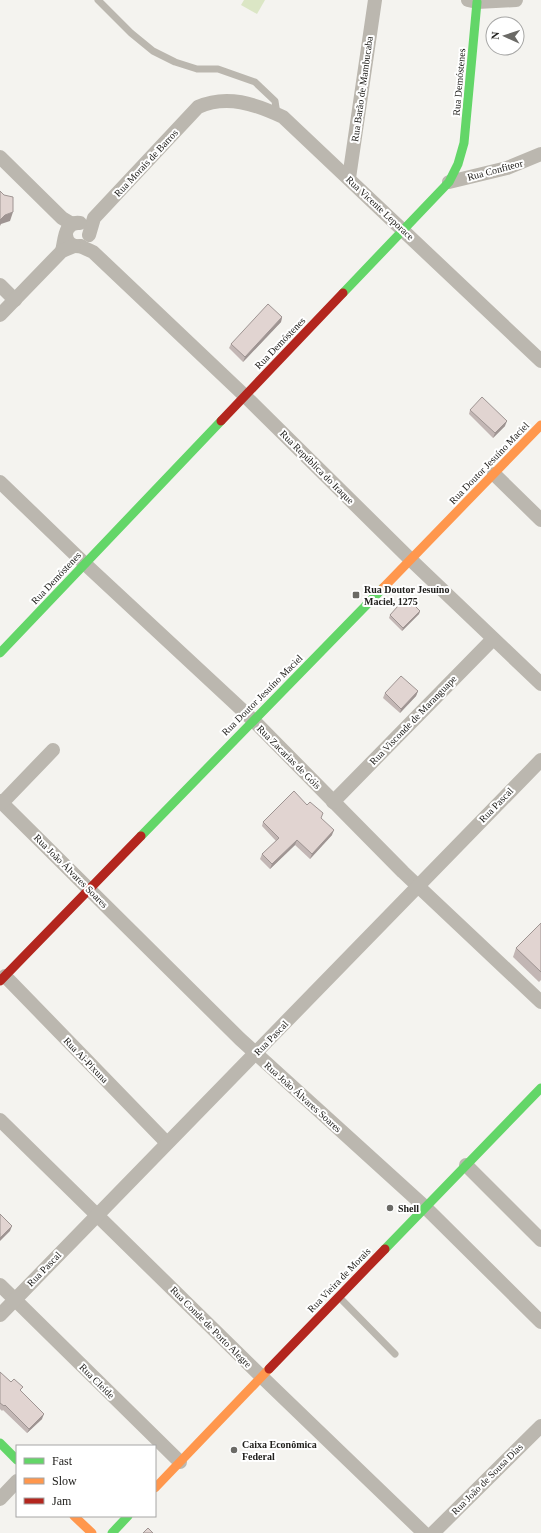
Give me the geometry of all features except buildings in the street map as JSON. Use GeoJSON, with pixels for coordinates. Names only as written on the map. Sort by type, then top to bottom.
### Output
{"type":"FeatureCollection","features":[{"type":"Feature","properties":{"kind":"street","name":"Rua Barão de Mambucaba"},"geometry":{"type":"LineString","coordinates":[[349,178],[375,0]]}},
{"type":"Feature","properties":{"kind":"street"},"geometry":{"type":"LineString","coordinates":[[472,1],[516,0]]}},
{"type":"Feature","properties":{"kind":"street","name":"Rua Demóstenes"},"geometry":{"type":"LineString","coordinates":[[0,654],[449,182],[458,164],[464,143],[472,1]]}},
{"type":"Feature","properties":{"kind":"street","name":"Rua Vicente Leporace"},"geometry":{"type":"LineString","coordinates":[[198,107],[210,102],[243,102],[283,117],[541,361]]}},
{"type":"Feature","properties":{"kind":"street","name":"Rua Morais de Barros"},"geometry":{"type":"LineString","coordinates":[[0,315],[15,300],[81,245],[94,218],[198,107]]}},
{"type":"Feature","properties":{"kind":"street","name":"Rua Confiteor"},"geometry":{"type":"LineString","coordinates":[[449,182],[507,168],[541,154]]}},
{"type":"Feature","properties":{"kind":"street"},"geometry":{"type":"LineString","coordinates":[[0,157],[69,226],[94,218]]}},
{"type":"Feature","properties":{"kind":"street","name":"Rua Morais de Barros"},"geometry":{"type":"LineString","coordinates":[[69,226],[81,245]]}},
{"type":"Feature","properties":{"kind":"street","name":"Rua República do Iraque"},"geometry":{"type":"LineString","coordinates":[[69,226],[87,228],[81,245],[245,396],[411,560],[541,684]]}},
{"type":"Feature","properties":{"kind":"street"},"geometry":{"type":"LineString","coordinates":[[0,285],[15,300]]}},
{"type":"Feature","properties":{"kind":"street","name":"Rua Doutor Jesuíno Maciel"},"geometry":{"type":"LineString","coordinates":[[2,979],[252,720],[411,560],[541,425]]}},
{"type":"Feature","properties":{"kind":"street"},"geometry":{"type":"LineString","coordinates":[[494,474],[541,520]]}},
{"type":"Feature","properties":{"kind":"street","name":"Rua Zacarias de Góis"},"geometry":{"type":"LineString","coordinates":[[0,482],[84,564],[252,720],[398,866],[541,1002]]}},
{"type":"Feature","properties":{"kind":"street","name":"Rua Visconde de Maranguape"},"geometry":{"type":"LineString","coordinates":[[333,802],[493,638]]}},
{"type":"Feature","properties":{"kind":"street"},"geometry":{"type":"LineString","coordinates":[[1,802],[52,750]]}},
{"type":"Feature","properties":{"kind":"street","name":"Rua Pascal"},"geometry":{"type":"LineString","coordinates":[[0,1315],[541,760]]}},
{"type":"Feature","properties":{"kind":"street","name":"Rua João Álvares Soares"},"geometry":{"type":"LineString","coordinates":[[1,802],[256,1053],[425,1207],[541,1322]]}},
{"type":"Feature","properties":{"kind":"street","name":"Rua Ai-Pixuna"},"geometry":{"type":"LineString","coordinates":[[2,979],[168,1143]]}},
{"type":"Feature","properties":{"kind":"street","name":"Rua Vieira de Morais"},"geometry":{"type":"LineString","coordinates":[[156,1487],[541,1088]]}},
{"type":"Feature","properties":{"kind":"street","name":"Rua Conde de Porto Alegre"},"geometry":{"type":"LineString","coordinates":[[0,1120],[262,1377],[424,1533]]}},
{"type":"Feature","properties":{"kind":"street"},"geometry":{"type":"LineString","coordinates":[[466,1165],[541,1240]]}},
{"type":"Feature","properties":{"kind":"street","name":"Rua Cleide"},"geometry":{"type":"LineString","coordinates":[[0,1285],[180,1462]]}},
{"type":"Feature","properties":{"kind":"street","name":"Rua João de Sousa Dias"},"geometry":{"type":"LineString","coordinates":[[433,1533],[541,1426]]}},
{"type":"Feature","properties":{"kind":"street"},"geometry":{"type":"LineString","coordinates":[[0,1443],[16,1459]]}},
{"type":"Feature","properties":{"kind":"street"},"geometry":{"type":"LineString","coordinates":[[0,1499],[16,1482]]}},
{"type":"Feature","properties":{"kind":"street"},"geometry":{"type":"LineString","coordinates":[[75,1517],[92,1533]]}},
{"type":"Feature","properties":{"kind":"street"},"geometry":{"type":"LineString","coordinates":[[112,1533],[127,1517]]}},
{"type":"Feature","properties":{"kind":"lane"},"geometry":{"type":"LineString","coordinates":[[98,0],[131,33],[153,51],[175,62],[190,67],[197,69],[218,69],[255,82],[275,101],[277,114]]}},
{"type":"Feature","properties":{"kind":"lane"},"geometry":{"type":"LineString","coordinates":[[339,1296],[395,1354]]}},
{"type":"Feature","properties":{"kind":"green space"},"geometry":{"type":"Polygon","coordinates":[[[244,0],[265,0],[257,14],[241,5],[244,0]]]}},
{"type":"Feature","properties":{"kind":"traffic: fast"},"geometry":{"type":"LineString","coordinates":[[343,293],[449,182],[458,164],[464,143],[477,2]]}},
{"type":"Feature","properties":{"kind":"traffic: fast"},"geometry":{"type":"LineString","coordinates":[[0,653],[221,421]]}},
{"type":"Feature","properties":{"kind":"traffic: fast"},"geometry":{"type":"LineString","coordinates":[[141,836],[383,588]]}},
{"type":"Feature","properties":{"kind":"traffic: fast"},"geometry":{"type":"LineString","coordinates":[[385,1249],[541,1088]]}},
{"type":"Feature","properties":{"kind":"traffic: fast"},"geometry":{"type":"LineString","coordinates":[[0,1443],[16,1459]]}},
{"type":"Feature","properties":{"kind":"traffic: fast"},"geometry":{"type":"LineString","coordinates":[[112,1533],[127,1517]]}},
{"type":"Feature","properties":{"kind":"traffic: slow"},"geometry":{"type":"LineString","coordinates":[[383,588],[541,425]]}},
{"type":"Feature","properties":{"kind":"traffic: slow"},"geometry":{"type":"LineString","coordinates":[[156,1487],[269,1369]]}},
{"type":"Feature","properties":{"kind":"traffic: slow"},"geometry":{"type":"LineString","coordinates":[[75,1517],[92,1533]]}},
{"type":"Feature","properties":{"kind":"traffic: jam"},"geometry":{"type":"LineString","coordinates":[[221,421],[343,293]]}},
{"type":"Feature","properties":{"kind":"traffic: jam"},"geometry":{"type":"LineString","coordinates":[[0,981],[141,836]]}},
{"type":"Feature","properties":{"kind":"traffic: jam"},"geometry":{"type":"LineString","coordinates":[[269,1369],[385,1249]]}},
{"type":"Feature","properties":{"kind":"place","name":"Rua Doutor Jesuíno Maciel, 1275"},"geometry":{"type":"Point","coordinates":[356,595]}},
{"type":"Feature","properties":{"kind":"place","name":"Shell"},"geometry":{"type":"Point","coordinates":[390,1208]}},
{"type":"Feature","properties":{"kind":"place","name":"Caixa Econômica Federal"},"geometry":{"type":"Point","coordinates":[234,1450]}}]}
